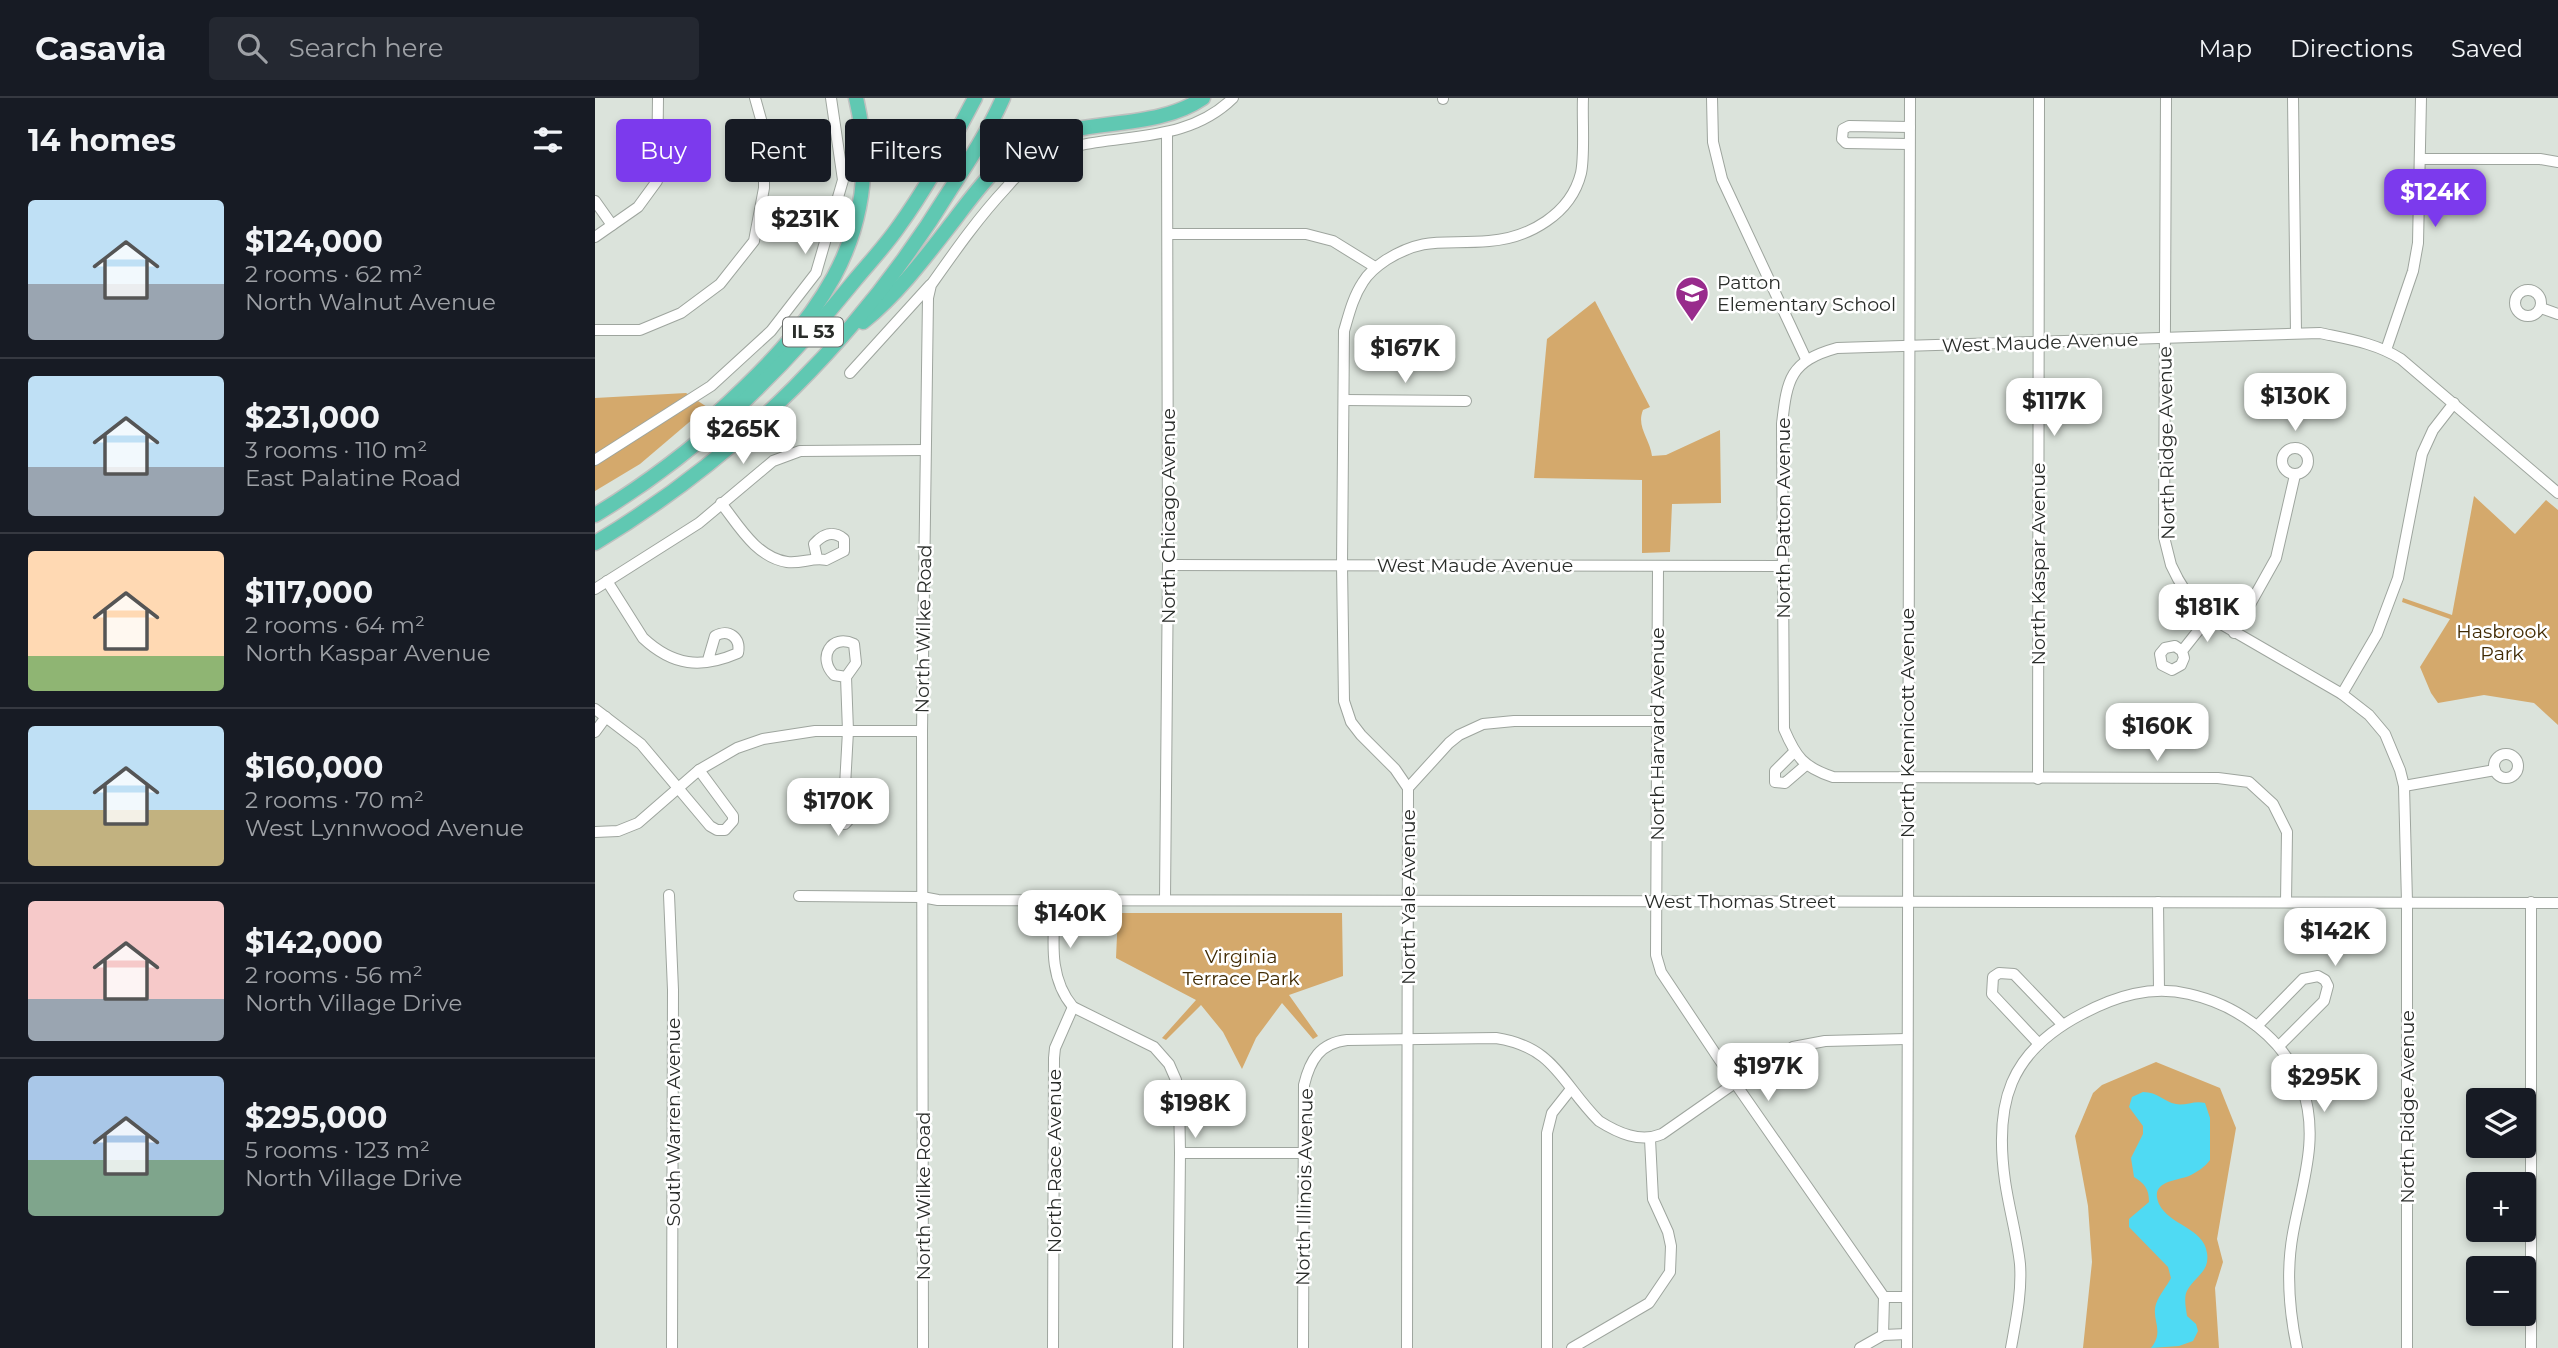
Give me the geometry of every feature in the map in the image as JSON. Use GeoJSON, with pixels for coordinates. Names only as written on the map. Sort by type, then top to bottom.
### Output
{"type":"FeatureCollection","features":[{"type":"Feature","properties":{"kind":"highway"},"geometry":{"type":"LineString","coordinates":[[652,477],[676,448],[729,402],[789,342],[809,319],[830,285],[847,251],[858,214],[863,146],[856,98]]}},
{"type":"Feature","properties":{"kind":"highway","name":"IL 53"},"geometry":{"type":"LineString","coordinates":[[595,514],[652,477],[737,409],[773,375],[820,323],[898,227],[943,158],[975,98]]}},
{"type":"Feature","properties":{"kind":"highway","name":"IL 53"},"geometry":{"type":"LineString","coordinates":[[595,542],[659,502],[731,447],[806,377],[840,340],[918,243],[1003,98]]}},
{"type":"Feature","properties":{"kind":"highway"},"geometry":{"type":"LineString","coordinates":[[840,340],[887,301],[978,189],[1005,161],[1034,142],[1064,132],[1187,109],[1203,98]]}},
{"type":"Feature","properties":{"kind":"street"},"geometry":{"type":"LineString","coordinates":[[595,237],[638,207],[657,181],[658,98]]}},
{"type":"Feature","properties":{"kind":"street"},"geometry":{"type":"LineString","coordinates":[[595,330],[640,330],[681,313],[720,284],[754,241],[764,188],[764,130],[755,98]]}},
{"type":"Feature","properties":{"kind":"street"},"geometry":{"type":"LineString","coordinates":[[595,460],[711,386],[771,331],[816,273],[843,180],[831,98]]}},
{"type":"Feature","properties":{"kind":"street","name":"North Wilke Road"},"geometry":{"type":"LineString","coordinates":[[923,1348],[922,731],[926,316],[931,285],[979,217],[1030,164],[1051,153],[1098,141],[1167,133],[1202,122],[1233,98]]}},
{"type":"Feature","properties":{"kind":"street"},"geometry":{"type":"LineString","coordinates":[[1168,234],[1306,234],[1333,240],[1375,267],[1402,250],[1421,243],[1514,237],[1547,221],[1569,202],[1581,172],[1583,98]]}},
{"type":"Feature","properties":{"kind":"street"},"geometry":{"type":"LineString","coordinates":[[1712,98],[1713,142],[1722,179],[1806,359]]}},
{"type":"Feature","properties":{"kind":"street","name":"North Kennicott Avenue"},"geometry":{"type":"LineString","coordinates":[[1907,1348],[1910,98]]}},
{"type":"Feature","properties":{"kind":"street","name":"North Kaspar Avenue"},"geometry":{"type":"LineString","coordinates":[[2038,779],[2039,98]]}},
{"type":"Feature","properties":{"kind":"street","name":"North Ridge Avenue"},"geometry":{"type":"LineString","coordinates":[[2166,98],[2164,537],[2171,565],[2189,597],[2209,617],[2342,694],[2369,715],[2385,734],[2404,786],[2407,902],[2407,1348]]}},
{"type":"Feature","properties":{"kind":"street"},"geometry":{"type":"LineString","coordinates":[[2293,98],[2296,333]]}},
{"type":"Feature","properties":{"kind":"street"},"geometry":{"type":"LineString","coordinates":[[2386,350],[2416,256],[2420,215],[2421,98]]}},
{"type":"Feature","properties":{"kind":"street"},"geometry":{"type":"LineString","coordinates":[[1909,144],[1846,143],[1842,135],[1843,129],[1849,125],[1910,127]]}},
{"type":"Feature","properties":{"kind":"street","name":"North Chicago Avenue"},"geometry":{"type":"LineString","coordinates":[[1165,900],[1168,565],[1167,133]]}},
{"type":"Feature","properties":{"kind":"street"},"geometry":{"type":"LineString","coordinates":[[2421,159],[2540,159],[2558,162]]}},
{"type":"Feature","properties":{"kind":"street"},"geometry":{"type":"LineString","coordinates":[[595,201],[612,225]]}},
{"type":"Feature","properties":{"kind":"street","name":"North Yale Avenue"},"geometry":{"type":"LineString","coordinates":[[1375,267],[1355,297],[1344,331],[1344,701],[1360,735],[1395,769],[1408,788],[1407,1348]]}},
{"type":"Feature","properties":{"kind":"street"},"geometry":{"type":"LineString","coordinates":[[850,373],[931,285]]}},
{"type":"Feature","properties":{"kind":"street"},"geometry":{"type":"LineString","coordinates":[[2541,308],[2558,314]]}},
{"type":"Feature","properties":{"kind":"street","name":"West Maude Avenue"},"geometry":{"type":"LineString","coordinates":[[1806,359],[1837,348],[2320,333],[2386,350],[2413,368],[2558,493]]}},
{"type":"Feature","properties":{"kind":"street","name":"North Patton Avenue"},"geometry":{"type":"LineString","coordinates":[[1806,359],[1789,382],[1783,416],[1784,729],[1794,752],[1806,765],[1833,777],[2218,778],[2249,782],[2273,804],[2287,832],[2286,902]]}},
{"type":"Feature","properties":{"kind":"street"},"geometry":{"type":"LineString","coordinates":[[1344,400],[1467,401]]}},
{"type":"Feature","properties":{"kind":"street"},"geometry":{"type":"LineString","coordinates":[[2342,694],[2377,634],[2398,578],[2422,454],[2433,430],[2454,403]]}},
{"type":"Feature","properties":{"kind":"street"},"geometry":{"type":"LineString","coordinates":[[595,589],[699,523],[773,461],[800,451],[925,450]]}},
{"type":"Feature","properties":{"kind":"street"},"geometry":{"type":"LineString","coordinates":[[2234,633],[2276,558],[2295,475]]}},
{"type":"Feature","properties":{"kind":"street"},"geometry":{"type":"LineString","coordinates":[[721,503],[762,551],[775,559],[801,562],[817,558]]}},
{"type":"Feature","properties":{"kind":"street","name":"West Maude Avenue"},"geometry":{"type":"LineString","coordinates":[[1168,565],[1782,566]]}},
{"type":"Feature","properties":{"kind":"street","name":"North Harvard Avenue"},"geometry":{"type":"LineString","coordinates":[[1658,567],[1656,955],[1661,972],[1884,1297]]}},
{"type":"Feature","properties":{"kind":"street"},"geometry":{"type":"LineString","coordinates":[[607,581],[650,645],[689,664],[708,660]]}},
{"type":"Feature","properties":{"kind":"street"},"geometry":{"type":"LineString","coordinates":[[2182,651],[2209,617]]}},
{"type":"Feature","properties":{"kind":"street"},"geometry":{"type":"LineString","coordinates":[[845,786],[848,731],[846,677]]}},
{"type":"Feature","properties":{"kind":"street"},"geometry":{"type":"LineString","coordinates":[[595,709],[641,744],[710,826],[725,830],[733,821],[729,808],[699,770]]}},
{"type":"Feature","properties":{"kind":"street"},"geometry":{"type":"LineString","coordinates":[[595,732],[606,717]]}},
{"type":"Feature","properties":{"kind":"street"},"geometry":{"type":"LineString","coordinates":[[1408,788],[1449,743],[1483,724],[1514,721],[1657,720]]}},
{"type":"Feature","properties":{"kind":"street"},"geometry":{"type":"LineString","coordinates":[[595,832],[628,828],[638,823],[699,770],[737,748],[763,738],[805,732],[922,731]]}},
{"type":"Feature","properties":{"kind":"street"},"geometry":{"type":"LineString","coordinates":[[1794,752],[1775,771],[1775,782],[1785,783],[1806,765]]}},
{"type":"Feature","properties":{"kind":"street"},"geometry":{"type":"LineString","coordinates":[[2404,786],[2495,770]]}},
{"type":"Feature","properties":{"kind":"street","name":"South Warren Avenue"},"geometry":{"type":"LineString","coordinates":[[669,895],[673,990],[673,1348]]}},
{"type":"Feature","properties":{"kind":"street","name":"West Thomas Street"},"geometry":{"type":"LineString","coordinates":[[799,896],[922,897],[938,900],[2558,902]]}},
{"type":"Feature","properties":{"kind":"street"},"geometry":{"type":"LineString","coordinates":[[1055,900],[1054,973],[1073,1007],[1154,1047],[1163,1054],[1176,1080],[1179,1153],[1178,1348]]}},
{"type":"Feature","properties":{"kind":"street"},"geometry":{"type":"LineString","coordinates":[[2158,902],[2159,990]]}},
{"type":"Feature","properties":{"kind":"street"},"geometry":{"type":"LineString","coordinates":[[2531,902],[2531,1348]]}},
{"type":"Feature","properties":{"kind":"street"},"geometry":{"type":"LineString","coordinates":[[2039,1044],[1992,994],[1993,977],[1999,973],[2014,974],[2062,1024]]}},
{"type":"Feature","properties":{"kind":"street"},"geometry":{"type":"LineString","coordinates":[[2257,1026],[2304,979],[2318,976],[2325,980],[2328,986],[2324,1001],[2279,1046]]}},
{"type":"Feature","properties":{"kind":"street"},"geometry":{"type":"LineString","coordinates":[[2011,1348],[2020,1296],[2020,1267],[2005,1182],[2002,1123],[2010,1084],[2026,1057],[2062,1024],[2112,1000],[2159,990],[2206,999],[2224,1006],[2257,1026],[2279,1046],[2303,1089],[2310,1129],[2308,1168],[2289,1260],[2290,1305],[2297,1348]]}},
{"type":"Feature","properties":{"kind":"street","name":"North Race Avenue"},"geometry":{"type":"LineString","coordinates":[[1053,1348],[1054,1058],[1055,1048],[1073,1007]]}},
{"type":"Feature","properties":{"kind":"street"},"geometry":{"type":"LineString","coordinates":[[1408,1040],[1496,1038],[1514,1041],[1542,1055],[1591,1113],[1610,1128],[1640,1139],[1650,1139],[1662,1134],[1793,1047],[1825,1041],[1906,1039]]}},
{"type":"Feature","properties":{"kind":"street","name":"North Illinois Avenue"},"geometry":{"type":"LineString","coordinates":[[1303,1348],[1303,1092],[1308,1068],[1311,1060],[1325,1046],[1337,1041],[1408,1040]]}},
{"type":"Feature","properties":{"kind":"street"},"geometry":{"type":"LineString","coordinates":[[1547,1348],[1547,1133],[1552,1113],[1571,1089]]}},
{"type":"Feature","properties":{"kind":"street"},"geometry":{"type":"LineString","coordinates":[[1572,1348],[1649,1303],[1671,1272],[1668,1232],[1653,1199],[1650,1139]]}},
{"type":"Feature","properties":{"kind":"street"},"geometry":{"type":"LineString","coordinates":[[1179,1153],[1302,1153]]}},
{"type":"Feature","properties":{"kind":"street"},"geometry":{"type":"LineString","coordinates":[[1883,1335],[1884,1297],[1906,1297]]}},
{"type":"Feature","properties":{"kind":"street"},"geometry":{"type":"LineString","coordinates":[[1860,1348],[1883,1335],[1907,1334]]}},
{"type":"Feature","properties":{"kind":"green space"},"geometry":{"type":"Polygon","coordinates":[[[1595,301],[1650,407],[1643,410],[1641,422],[1652,456],[1666,455],[1720,430],[1721,503],[1672,504],[1670,552],[1642,553],[1642,480],[1534,478],[1547,339],[1595,301]]]}},
{"type":"Feature","properties":{"kind":"green space"},"geometry":{"type":"Polygon","coordinates":[[[686,393],[707,407],[640,464],[595,491],[595,398],[686,393]]]}},
{"type":"Feature","properties":{"kind":"green space","name":"Hasbrook Park"},"geometry":{"type":"Polygon","coordinates":[[[2474,496],[2515,534],[2546,500],[2558,510],[2558,725],[2534,703],[2484,695],[2438,703],[2420,667],[2450,619],[2402,602],[2403,598],[2452,615],[2474,496]]]}},
{"type":"Feature","properties":{"kind":"green space","name":"Virginia Terrace Park"},"geometry":{"type":"Polygon","coordinates":[[[1118,913],[1342,913],[1343,976],[1289,995],[1318,1036],[1313,1039],[1282,1003],[1256,1038],[1242,1069],[1223,1032],[1201,1005],[1166,1040],[1162,1038],[1196,1000],[1116,958],[1118,913]]]}},
{"type":"Feature","properties":{"kind":"green space"},"geometry":{"type":"Polygon","coordinates":[[[2156,1062],[2220,1088],[2236,1128],[2217,1239],[2223,1262],[2215,1288],[2219,1348],[2083,1348],[2092,1262],[2088,1206],[2075,1136],[2093,1093],[2102,1085],[2156,1062]]]}},
{"type":"Feature","properties":{"kind":"water"},"geometry":{"type":"Polygon","coordinates":[[[2143,1092],[2176,1104],[2205,1103],[2210,1118],[2210,1160],[2195,1173],[2165,1183],[2157,1196],[2159,1204],[2170,1217],[2200,1238],[2207,1253],[2204,1269],[2186,1292],[2187,1316],[2196,1324],[2198,1331],[2193,1341],[2179,1346],[2151,1348],[2157,1336],[2156,1304],[2171,1278],[2168,1267],[2129,1227],[2129,1219],[2149,1202],[2146,1187],[2134,1177],[2131,1158],[2143,1134],[2143,1126],[2129,1107],[2132,1097],[2143,1092]]]}},
{"type":"Feature","properties":{"kind":"place","name":"Patton Elementary School"},"geometry":{"type":"Point","coordinates":[1692,323]}}]}
